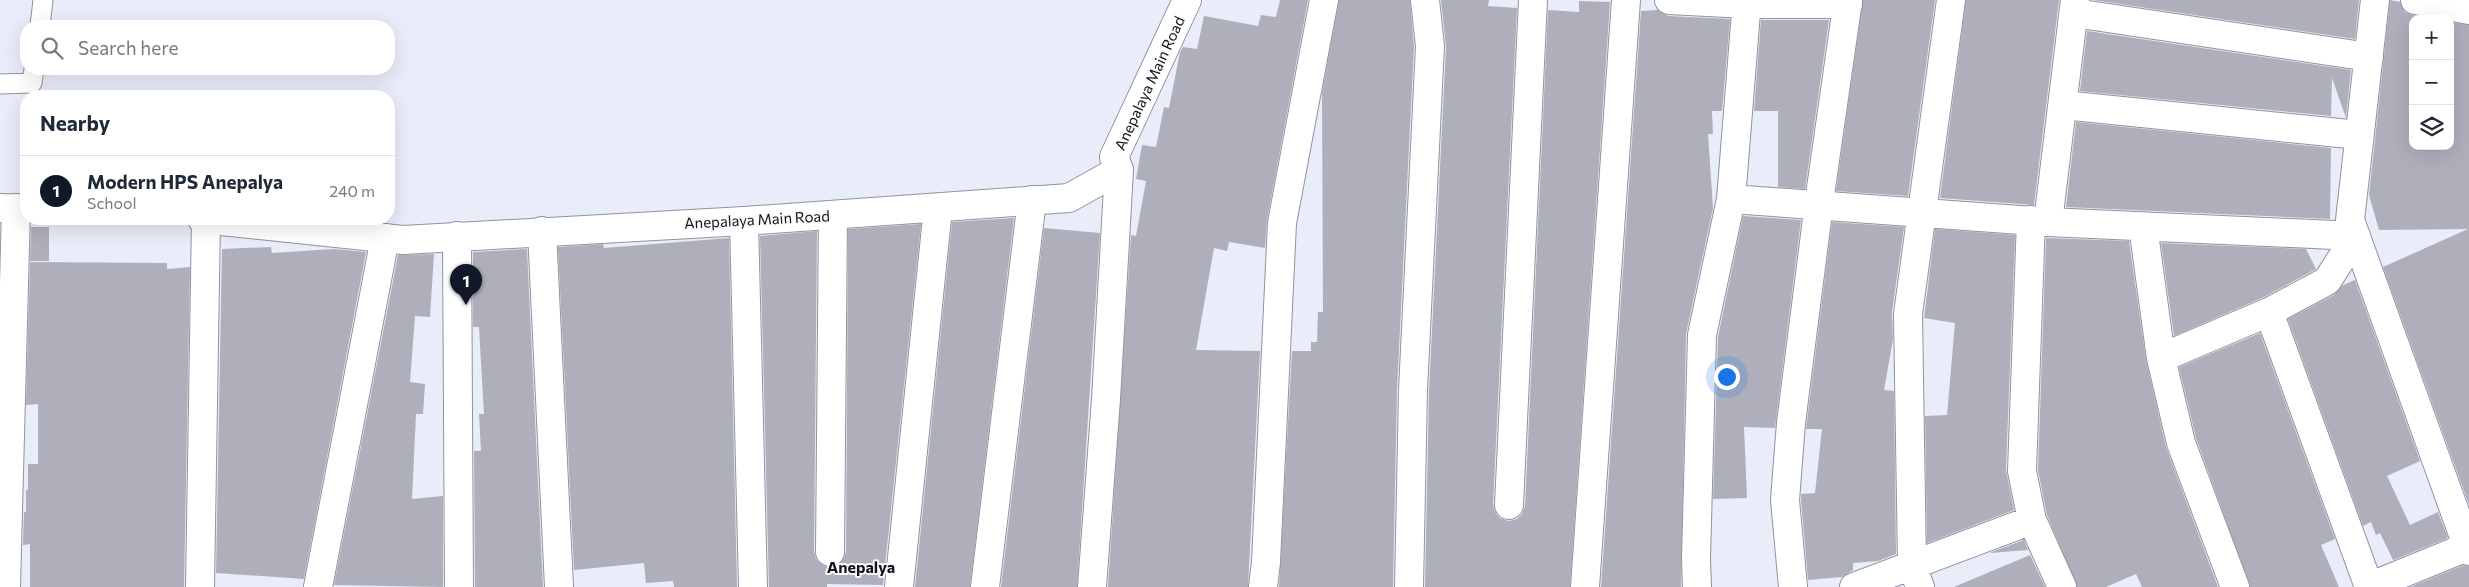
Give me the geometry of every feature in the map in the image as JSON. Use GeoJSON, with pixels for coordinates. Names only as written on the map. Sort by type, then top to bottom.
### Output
{"type":"FeatureCollection","features":[{"type":"Feature","properties":{"kind":"street","name":"Anepalaya Main Road"},"geometry":{"type":"LineString","coordinates":[[262,225],[404,240],[744,221],[1069,198],[1119,170],[1114,157],[1187,0]]}},
{"type":"Feature","properties":{"kind":"street"},"geometry":{"type":"LineString","coordinates":[[1263,587],[1266,562],[1282,222],[1324,0]]}},
{"type":"Feature","properties":{"kind":"street"},"geometry":{"type":"LineString","coordinates":[[1409,587],[1413,390],[1430,46],[1425,0]]}},
{"type":"Feature","properties":{"kind":"street"},"geometry":{"type":"LineString","coordinates":[[1509,505],[1533,0]]}},
{"type":"Feature","properties":{"kind":"street"},"geometry":{"type":"LineString","coordinates":[[1585,587],[1626,0]]}},
{"type":"Feature","properties":{"kind":"street"},"geometry":{"type":"LineString","coordinates":[[1669,0],[1848,2],[1791,423],[1785,500],[1793,587]]}},
{"type":"Feature","properties":{"kind":"street"},"geometry":{"type":"LineString","coordinates":[[1916,576],[1908,314],[1951,0]]}},
{"type":"Feature","properties":{"kind":"street"},"geometry":{"type":"LineString","coordinates":[[2269,312],[2369,587],[2468,549],[2350,220],[2375,0]]}},
{"type":"Feature","properties":{"kind":"street"},"geometry":{"type":"LineString","coordinates":[[2416,0],[2469,10]]}},
{"type":"Feature","properties":{"kind":"street"},"geometry":{"type":"LineString","coordinates":[[1697,587],[1696,559],[1702,335],[1731,200],[1747,2]]}},
{"type":"Feature","properties":{"kind":"street"},"geometry":{"type":"LineString","coordinates":[[2062,587],[2032,520],[2022,471],[2040,221],[2063,104],[2074,6],[2369,57]]}},
{"type":"Feature","properties":{"kind":"street"},"geometry":{"type":"LineString","coordinates":[[2063,104],[2359,135]]}},
{"type":"Feature","properties":{"kind":"street"},"geometry":{"type":"LineString","coordinates":[[1092,587],[1106,399],[1119,170]]}},
{"type":"Feature","properties":{"kind":"street"},"geometry":{"type":"LineString","coordinates":[[985,587],[1032,200]]}},
{"type":"Feature","properties":{"kind":"street"},"geometry":{"type":"LineString","coordinates":[[1731,200],[2040,221],[2356,236]]}},
{"type":"Feature","properties":{"kind":"street"},"geometry":{"type":"LineString","coordinates":[[6,587],[14,208]]}},
{"type":"Feature","properties":{"kind":"street"},"geometry":{"type":"LineString","coordinates":[[899,587],[938,208]]}},
{"type":"Feature","properties":{"kind":"street"},"geometry":{"type":"LineString","coordinates":[[830,552],[833,215]]}},
{"type":"Feature","properties":{"kind":"street"},"geometry":{"type":"LineString","coordinates":[[744,221],[753,587]]}},
{"type":"Feature","properties":{"kind":"street"},"geometry":{"type":"LineString","coordinates":[[200,587],[206,225]]}},
{"type":"Feature","properties":{"kind":"street"},"geometry":{"type":"LineString","coordinates":[[2143,226],[2161,358],[2181,443],[2234,587]]}},
{"type":"Feature","properties":{"kind":"street"},"geometry":{"type":"LineString","coordinates":[[542,231],[559,587]]}},
{"type":"Feature","properties":{"kind":"street"},"geometry":{"type":"LineString","coordinates":[[457,236],[459,587]]}},
{"type":"Feature","properties":{"kind":"street"},"geometry":{"type":"LineString","coordinates":[[2161,358],[2269,312],[2327,281],[2356,236]]}},
{"type":"Feature","properties":{"kind":"street"},"geometry":{"type":"LineString","coordinates":[[318,587],[384,238]]}},
{"type":"Feature","properties":{"kind":"street"},"geometry":{"type":"LineString","coordinates":[[1854,587],[1916,576],[2032,520]]}},
{"type":"Feature","properties":{"kind":"lane"},"geometry":{"type":"LineString","coordinates":[[41,20],[43,0]]}},
{"type":"Feature","properties":{"kind":"lane"},"geometry":{"type":"LineString","coordinates":[[0,84],[32,83],[33,75]]}},
{"type":"Feature","properties":{"kind":"building"},"geometry":{"type":"Polygon","coordinates":[[[1280,0],[1308,0],[1267,220],[1265,248],[1229,242],[1227,251],[1214,248],[1196,350],[1260,351],[1248,587],[1108,587],[1131,235],[1136,236],[1146,181],[1136,179],[1142,145],[1156,147],[1164,107],[1169,108],[1180,52],[1183,47],[1197,49],[1204,16],[1258,26],[1261,15],[1276,17],[1280,0]]]}},
{"type":"Feature","properties":{"kind":"building"},"geometry":{"type":"Polygon","coordinates":[[[1339,0],[1410,0],[1414,46],[1397,389],[1393,587],[1279,587],[1292,351],[1311,351],[1311,342],[1317,342],[1318,312],[1323,312],[1322,93],[1339,0]]]}},
{"type":"Feature","properties":{"kind":"building"},"geometry":{"type":"Polygon","coordinates":[[[1441,0],[1489,0],[1488,6],[1517,8],[1493,504],[1495,512],[1500,518],[1509,521],[1517,519],[1522,514],[1525,506],[1548,10],[1579,12],[1579,1],[1610,2],[1570,587],[1425,587],[1429,391],[1446,47],[1441,0]]]}},
{"type":"Feature","properties":{"kind":"building"},"geometry":{"type":"Polygon","coordinates":[[[1863,0],[1935,0],[1908,196],[1836,191],[1863,0]]]}},
{"type":"Feature","properties":{"kind":"building"},"geometry":{"type":"Polygon","coordinates":[[[1966,0],[2059,0],[2034,205],[1940,198],[1966,0]]]}},
{"type":"Feature","properties":{"kind":"building"},"geometry":{"type":"Polygon","coordinates":[[[2093,0],[2359,0],[2355,39],[2093,0]]]}},
{"type":"Feature","properties":{"kind":"building"},"geometry":{"type":"Polygon","coordinates":[[[2390,0],[2400,2],[2405,12],[2412,15],[2409,15],[2409,150],[2454,150],[2454,23],[2469,25],[2469,505],[2383,267],[2468,229],[2379,230],[2369,195],[2390,0]]]}},
{"type":"Feature","properties":{"kind":"building"},"geometry":{"type":"Polygon","coordinates":[[[1658,10],[1668,16],[1730,19],[1722,111],[1712,111],[1713,134],[1708,134],[1713,208],[1686,334],[1681,587],[1601,587],[1641,11],[1658,10]]]}},
{"type":"Feature","properties":{"kind":"building"},"geometry":{"type":"Polygon","coordinates":[[[1761,20],[1829,20],[1805,189],[1778,187],[1778,111],[1754,111],[1761,20]]]}},
{"type":"Feature","properties":{"kind":"building"},"geometry":{"type":"Polygon","coordinates":[[[2087,31],[2351,70],[2346,118],[2332,78],[2331,116],[2080,91],[2087,31]]]}},
{"type":"Feature","properties":{"kind":"building"},"geometry":{"type":"Polygon","coordinates":[[[2076,122],[2331,148],[2330,219],[2066,207],[2076,122]]]}},
{"type":"Feature","properties":{"kind":"building"},"geometry":{"type":"Polygon","coordinates":[[[1743,216],[1801,220],[1775,428],[1744,427],[1747,498],[1713,499],[1718,337],[1743,216]]]}},
{"type":"Feature","properties":{"kind":"building"},"geometry":{"type":"Polygon","coordinates":[[[1014,218],[970,587],[915,587],[952,222],[1014,218]]]}},
{"type":"Feature","properties":{"kind":"building"},"geometry":{"type":"Polygon","coordinates":[[[1832,222],[1904,227],[1892,312],[1893,339],[1884,390],[1894,391],[1896,554],[1878,561],[1853,563],[1853,570],[1842,577],[1808,580],[1801,494],[1815,493],[1822,429],[1806,429],[1832,222]]]}},
{"type":"Feature","properties":{"kind":"building"},"geometry":{"type":"Polygon","coordinates":[[[921,224],[883,585],[827,584],[827,587],[769,587],[760,236],[817,231],[814,552],[816,559],[822,565],[830,568],[837,566],[843,560],[846,552],[848,229],[921,224]]]}},
{"type":"Feature","properties":{"kind":"building"},"geometry":{"type":"Polygon","coordinates":[[[31,227],[49,227],[49,261],[30,261],[31,227]]]}},
{"type":"Feature","properties":{"kind":"building"},"geometry":{"type":"Polygon","coordinates":[[[1044,228],[1100,233],[1077,587],[1001,587],[1044,228]]]}},
{"type":"Feature","properties":{"kind":"building"},"geometry":{"type":"Polygon","coordinates":[[[1935,229],[2015,235],[2006,470],[2014,510],[1927,543],[1925,416],[1947,415],[1955,323],[1924,318],[1935,229]]]}},
{"type":"Feature","properties":{"kind":"building"},"geometry":{"type":"Polygon","coordinates":[[[729,238],[737,587],[674,587],[673,581],[646,583],[644,563],[574,570],[558,247],[603,244],[604,248],[729,238]]]}},
{"type":"Feature","properties":{"kind":"building"},"geometry":{"type":"Polygon","coordinates":[[[2046,238],[2129,241],[2146,360],[2166,447],[2218,587],[2142,587],[2136,574],[2106,587],[2077,587],[2047,515],[2038,470],[2046,238]]]}},
{"type":"Feature","properties":{"kind":"building"},"geometry":{"type":"Polygon","coordinates":[[[2161,243],[2306,249],[2316,269],[2262,298],[2174,336],[2161,243]]]}},
{"type":"Feature","properties":{"kind":"building"},"geometry":{"type":"Polygon","coordinates":[[[271,247],[272,253],[334,249],[366,252],[304,579],[216,573],[222,249],[271,247]]]}},
{"type":"Feature","properties":{"kind":"building"},"geometry":{"type":"Polygon","coordinates":[[[527,249],[543,587],[475,587],[474,451],[481,451],[479,414],[484,414],[479,327],[473,327],[473,252],[527,249]]]}},
{"type":"Feature","properties":{"kind":"building"},"geometry":{"type":"Polygon","coordinates":[[[434,254],[430,317],[415,316],[410,382],[425,384],[423,414],[416,414],[412,499],[443,496],[443,587],[334,585],[398,255],[434,254]]]}},
{"type":"Feature","properties":{"kind":"building"},"geometry":{"type":"Polygon","coordinates":[[[30,262],[167,263],[167,269],[190,267],[184,587],[30,587],[30,544],[23,545],[24,512],[26,512],[26,490],[28,490],[28,464],[38,464],[38,404],[26,405],[30,262]]]}},
{"type":"Feature","properties":{"kind":"building"},"geometry":{"type":"Polygon","coordinates":[[[2355,280],[2420,461],[2387,476],[2410,525],[2438,512],[2448,538],[2393,560],[2380,533],[2376,535],[2371,522],[2363,526],[2288,319],[2334,295],[2343,285],[2355,280]]]}},
{"type":"Feature","properties":{"kind":"building"},"geometry":{"type":"Polygon","coordinates":[[[2260,333],[2335,539],[2321,545],[2339,587],[2250,587],[2196,438],[2179,367],[2260,333]]]}},
{"type":"Feature","properties":{"kind":"building"},"geometry":{"type":"Polygon","coordinates":[[[2024,540],[2028,550],[1989,553],[2024,540]]]}},
{"type":"Feature","properties":{"kind":"building"},"geometry":{"type":"Polygon","coordinates":[[[2030,555],[2045,587],[1954,587],[2030,555]]]}},
{"type":"Feature","properties":{"kind":"building"},"geometry":{"type":"Polygon","coordinates":[[[2464,565],[2469,566],[2469,587],[2410,587],[2464,565]]]}},
{"type":"Feature","properties":{"kind":"place","name":"Modern HPS Anepalya"},"geometry":{"type":"Point","coordinates":[466,305]}},
{"type":"Feature","properties":{"kind":"district","name":"Anepalya"},"geometry":{"type":"Point","coordinates":[861,566]}}]}
